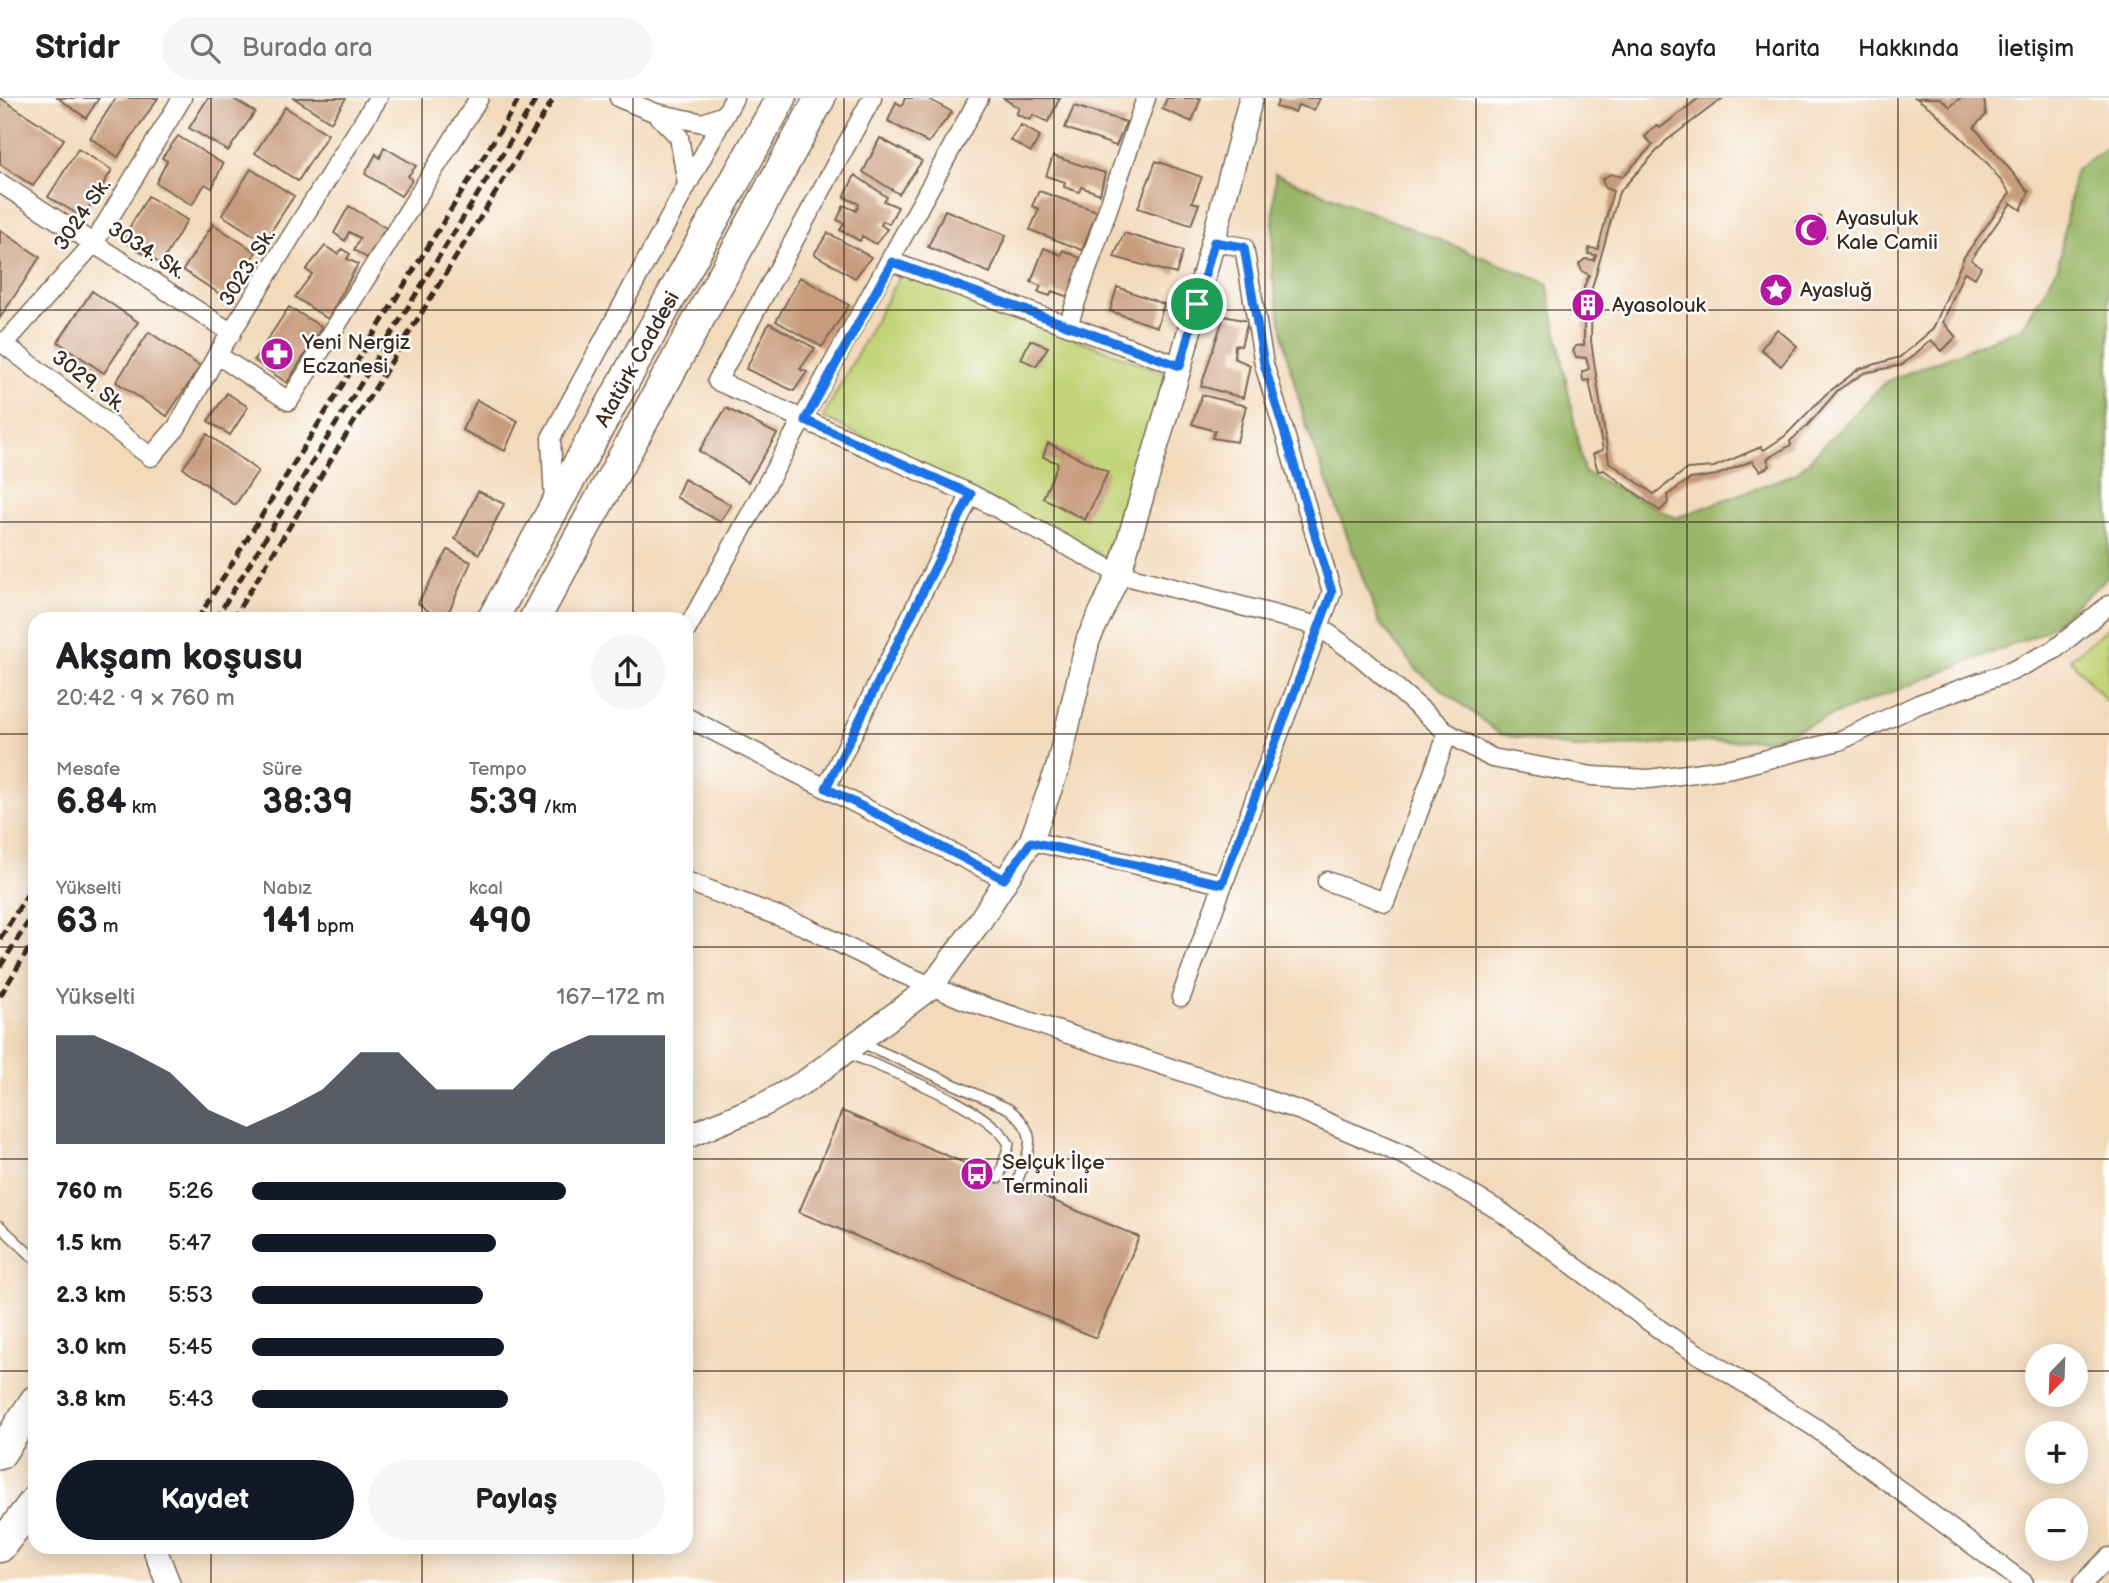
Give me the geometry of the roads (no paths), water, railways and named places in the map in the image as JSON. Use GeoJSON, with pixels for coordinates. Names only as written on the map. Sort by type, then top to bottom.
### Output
{"type":"FeatureCollection","features":[{"type":"Feature","properties":{"kind":"highway","name":"Atatürk Caddesi"},"geometry":{"type":"LineString","coordinates":[[496,612],[781,98]]}},
{"type":"Feature","properties":{"kind":"highway","name":"Atatürk Caddesi"},"geometry":{"type":"LineString","coordinates":[[538,612],[820,98]]}},
{"type":"Feature","properties":{"kind":"highway"},"geometry":{"type":"LineString","coordinates":[[0,1454],[28,1412]]}},
{"type":"Feature","properties":{"kind":"highway"},"geometry":{"type":"LineString","coordinates":[[0,1547],[28,1510]]}},
{"type":"Feature","properties":{"kind":"street","name":"3024 Sk."},"geometry":{"type":"LineString","coordinates":[[2,342],[94,243],[182,98]]}},
{"type":"Feature","properties":{"kind":"street","name":"3023. Sk."},"geometry":{"type":"LineString","coordinates":[[151,457],[177,427],[217,355],[378,98]]}},
{"type":"Feature","properties":{"kind":"street"},"geometry":{"type":"LineString","coordinates":[[217,355],[289,401],[480,98]]}},
{"type":"Feature","properties":{"kind":"street"},"geometry":{"type":"LineString","coordinates":[[619,98],[656,113],[703,123],[724,115]]}},
{"type":"Feature","properties":{"kind":"street"},"geometry":{"type":"LineString","coordinates":[[554,508],[551,438],[734,98]]}},
{"type":"Feature","properties":{"kind":"street"},"geometry":{"type":"LineString","coordinates":[[872,98],[717,382],[971,494],[1119,574],[1318,626],[1361,657],[1448,733],[1492,758],[1592,776],[1649,779],[1732,768],[1839,741],[1906,709],[2012,671],[2054,650],[2109,605]]}},
{"type":"Feature","properties":{"kind":"street"},"geometry":{"type":"LineString","coordinates":[[693,619],[892,262],[979,98]]}},
{"type":"Feature","properties":{"kind":"street"},"geometry":{"type":"LineString","coordinates":[[1068,325],[1146,98]]}},
{"type":"Feature","properties":{"kind":"street"},"geometry":{"type":"LineString","coordinates":[[693,1134],[765,1104],[806,1081],[930,987],[980,921],[1004,879],[1031,842],[1058,767],[1088,640],[1119,574],[1180,366],[1251,98]]}},
{"type":"Feature","properties":{"kind":"street"},"geometry":{"type":"LineString","coordinates":[[656,113],[679,136],[687,184]]}},
{"type":"Feature","properties":{"kind":"street","name":"3034. Sk."},"geometry":{"type":"LineString","coordinates":[[0,183],[232,333]]}},
{"type":"Feature","properties":{"kind":"street"},"geometry":{"type":"LineString","coordinates":[[1181,997],[1332,592],[1264,364],[1244,247],[1214,242]]}},
{"type":"Feature","properties":{"kind":"street"},"geometry":{"type":"LineString","coordinates":[[892,262],[1180,366]]}},
{"type":"Feature","properties":{"kind":"street","name":"3029. Sk."},"geometry":{"type":"LineString","coordinates":[[2,342],[151,457]]}},
{"type":"Feature","properties":{"kind":"street"},"geometry":{"type":"LineString","coordinates":[[826,788],[971,494]]}},
{"type":"Feature","properties":{"kind":"street"},"geometry":{"type":"LineString","coordinates":[[693,721],[1004,879]]}},
{"type":"Feature","properties":{"kind":"street"},"geometry":{"type":"LineString","coordinates":[[1327,881],[1385,902],[1448,733]]}},
{"type":"Feature","properties":{"kind":"street"},"geometry":{"type":"LineString","coordinates":[[1031,842],[1222,884]]}},
{"type":"Feature","properties":{"kind":"street"},"geometry":{"type":"LineString","coordinates":[[693,884],[804,926],[930,987],[1301,1111],[1408,1157],[1500,1211],[1666,1334],[1816,1428],[2024,1583]]}},
{"type":"Feature","properties":{"kind":"street"},"geometry":{"type":"LineString","coordinates":[[157,1554],[168,1583]]}},
{"type":"Feature","properties":{"kind":"street"},"geometry":{"type":"LineString","coordinates":[[2083,1583],[2109,1556]]}},
{"type":"Feature","properties":{"kind":"lane"},"geometry":{"type":"LineString","coordinates":[[852,1047],[991,1121],[1009,1144],[999,1178]]}},
{"type":"Feature","properties":{"kind":"lane"},"geometry":{"type":"LineString","coordinates":[[852,1047],[1009,1109],[1025,1122],[1031,1141],[1016,1185]]}},
{"type":"Feature","properties":{"kind":"lane"},"geometry":{"type":"LineString","coordinates":[[0,1226],[28,1252]]}},
{"type":"Feature","properties":{"kind":"railway"},"geometry":{"type":"LineString","coordinates":[[202,612],[520,98]]}},
{"type":"Feature","properties":{"kind":"railway"},"geometry":{"type":"LineString","coordinates":[[220,612],[537,98]]}},
{"type":"Feature","properties":{"kind":"railway"},"geometry":{"type":"LineString","coordinates":[[237,612],[554,98]]}},
{"type":"Feature","properties":{"kind":"railway"},"geometry":{"type":"LineString","coordinates":[[0,939],[28,893]]}},
{"type":"Feature","properties":{"kind":"railway"},"geometry":{"type":"LineString","coordinates":[[0,967],[28,922]]}},
{"type":"Feature","properties":{"kind":"railway"},"geometry":{"type":"LineString","coordinates":[[0,996],[28,950]]}},
{"type":"Feature","properties":{"kind":"place","name":"Ayasuluk Kale Camii"},"geometry":{"type":"Point","coordinates":[1811,230]}},
{"type":"Feature","properties":{"kind":"place","name":"Ayasluğ"},"geometry":{"type":"Point","coordinates":[1776,290]}},
{"type":"Feature","properties":{"kind":"place","name":"Ayasolouk"},"geometry":{"type":"Point","coordinates":[1588,305]}},
{"type":"Feature","properties":{"kind":"place","name":"Yeni Nergiz Eczanesi"},"geometry":{"type":"Point","coordinates":[277,354]}},
{"type":"Feature","properties":{"kind":"place","name":"Selçuk İlçe Terminali"},"geometry":{"type":"Point","coordinates":[977,1174]}}]}
